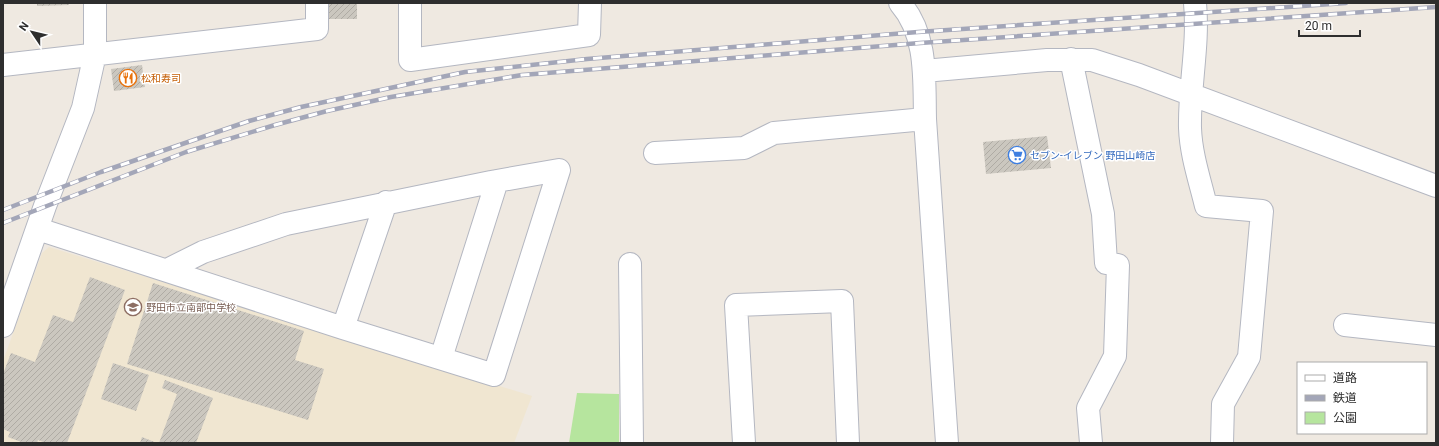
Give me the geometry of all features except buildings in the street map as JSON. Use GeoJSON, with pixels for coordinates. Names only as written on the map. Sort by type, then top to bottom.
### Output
{"type":"FeatureCollection","features":[{"type":"Feature","properties":{"kind":"street"},"geometry":{"type":"LineString","coordinates":[[3,326],[45,206],[83,108],[96,54],[95,3]]}},
{"type":"Feature","properties":{"kind":"street"},"geometry":{"type":"LineString","coordinates":[[3,65],[317,29],[317,3]]}},
{"type":"Feature","properties":{"kind":"street"},"geometry":{"type":"LineString","coordinates":[[410,3],[410,60],[590,35],[590,3]]}},
{"type":"Feature","properties":{"kind":"street"},"geometry":{"type":"LineString","coordinates":[[1195,3],[1195,56],[1191,96],[1192,150],[1206,206],[1262,211],[1249,357],[1223,404],[1222,443]]}},
{"type":"Feature","properties":{"kind":"street"},"geometry":{"type":"LineString","coordinates":[[905,6],[918,32],[924,70],[925,119],[947,443]]}},
{"type":"Feature","properties":{"kind":"street"},"geometry":{"type":"LineString","coordinates":[[1071,60],[1103,214],[1106,263],[1118,265],[1115,356],[1088,408],[1091,443]]}},
{"type":"Feature","properties":{"kind":"street"},"geometry":{"type":"LineString","coordinates":[[924,70],[1071,60],[1092,60],[1110,64],[1191,96],[1436,186]]}},
{"type":"Feature","properties":{"kind":"street"},"geometry":{"type":"LineString","coordinates":[[655,153],[744,148],[774,133],[925,119]]}},
{"type":"Feature","properties":{"kind":"street"},"geometry":{"type":"LineString","coordinates":[[38,229],[343,328],[494,375],[559,170],[386,202],[286,224],[203,252],[167,270]]}},
{"type":"Feature","properties":{"kind":"street"},"geometry":{"type":"LineString","coordinates":[[441,358],[497,181]]}},
{"type":"Feature","properties":{"kind":"street"},"geometry":{"type":"LineString","coordinates":[[343,328],[386,202]]}},
{"type":"Feature","properties":{"kind":"street"},"geometry":{"type":"LineString","coordinates":[[630,264],[632,443]]}},
{"type":"Feature","properties":{"kind":"street"},"geometry":{"type":"LineString","coordinates":[[744,443],[736,306],[842,302],[848,443]]}},
{"type":"Feature","properties":{"kind":"street"},"geometry":{"type":"LineString","coordinates":[[1345,325],[1436,335]]}},
{"type":"Feature","properties":{"kind":"shaded area","name":"野田市立南部中学校"},"geometry":{"type":"Polygon","coordinates":[[[49,247],[532,396],[514,443],[3,443],[3,361],[42,253],[49,247]]]}},
{"type":"Feature","properties":{"kind":"green space"},"geometry":{"type":"Polygon","coordinates":[[[577,393],[619,394],[619,443],[569,443],[577,393]]]}},
{"type":"Feature","properties":{"kind":"railway"},"geometry":{"type":"LineString","coordinates":[[3,210],[101,172],[249,121],[301,107],[465,72],[587,59],[918,32],[1346,3]]}},
{"type":"Feature","properties":{"kind":"railway"},"geometry":{"type":"LineString","coordinates":[[3,223],[186,152],[275,125],[327,111],[391,97],[522,75],[920,43],[1436,7]]}},
{"type":"Feature","properties":{"kind":"place","name":"松和寿司"},"geometry":{"type":"Point","coordinates":[128,78]}},
{"type":"Feature","properties":{"kind":"place","name":"セブン-イレブン 野田山崎店"},"geometry":{"type":"Point","coordinates":[1017,155]}},
{"type":"Feature","properties":{"kind":"place","name":"野田市立南部中学校"},"geometry":{"type":"Point","coordinates":[133,307]}}]}
